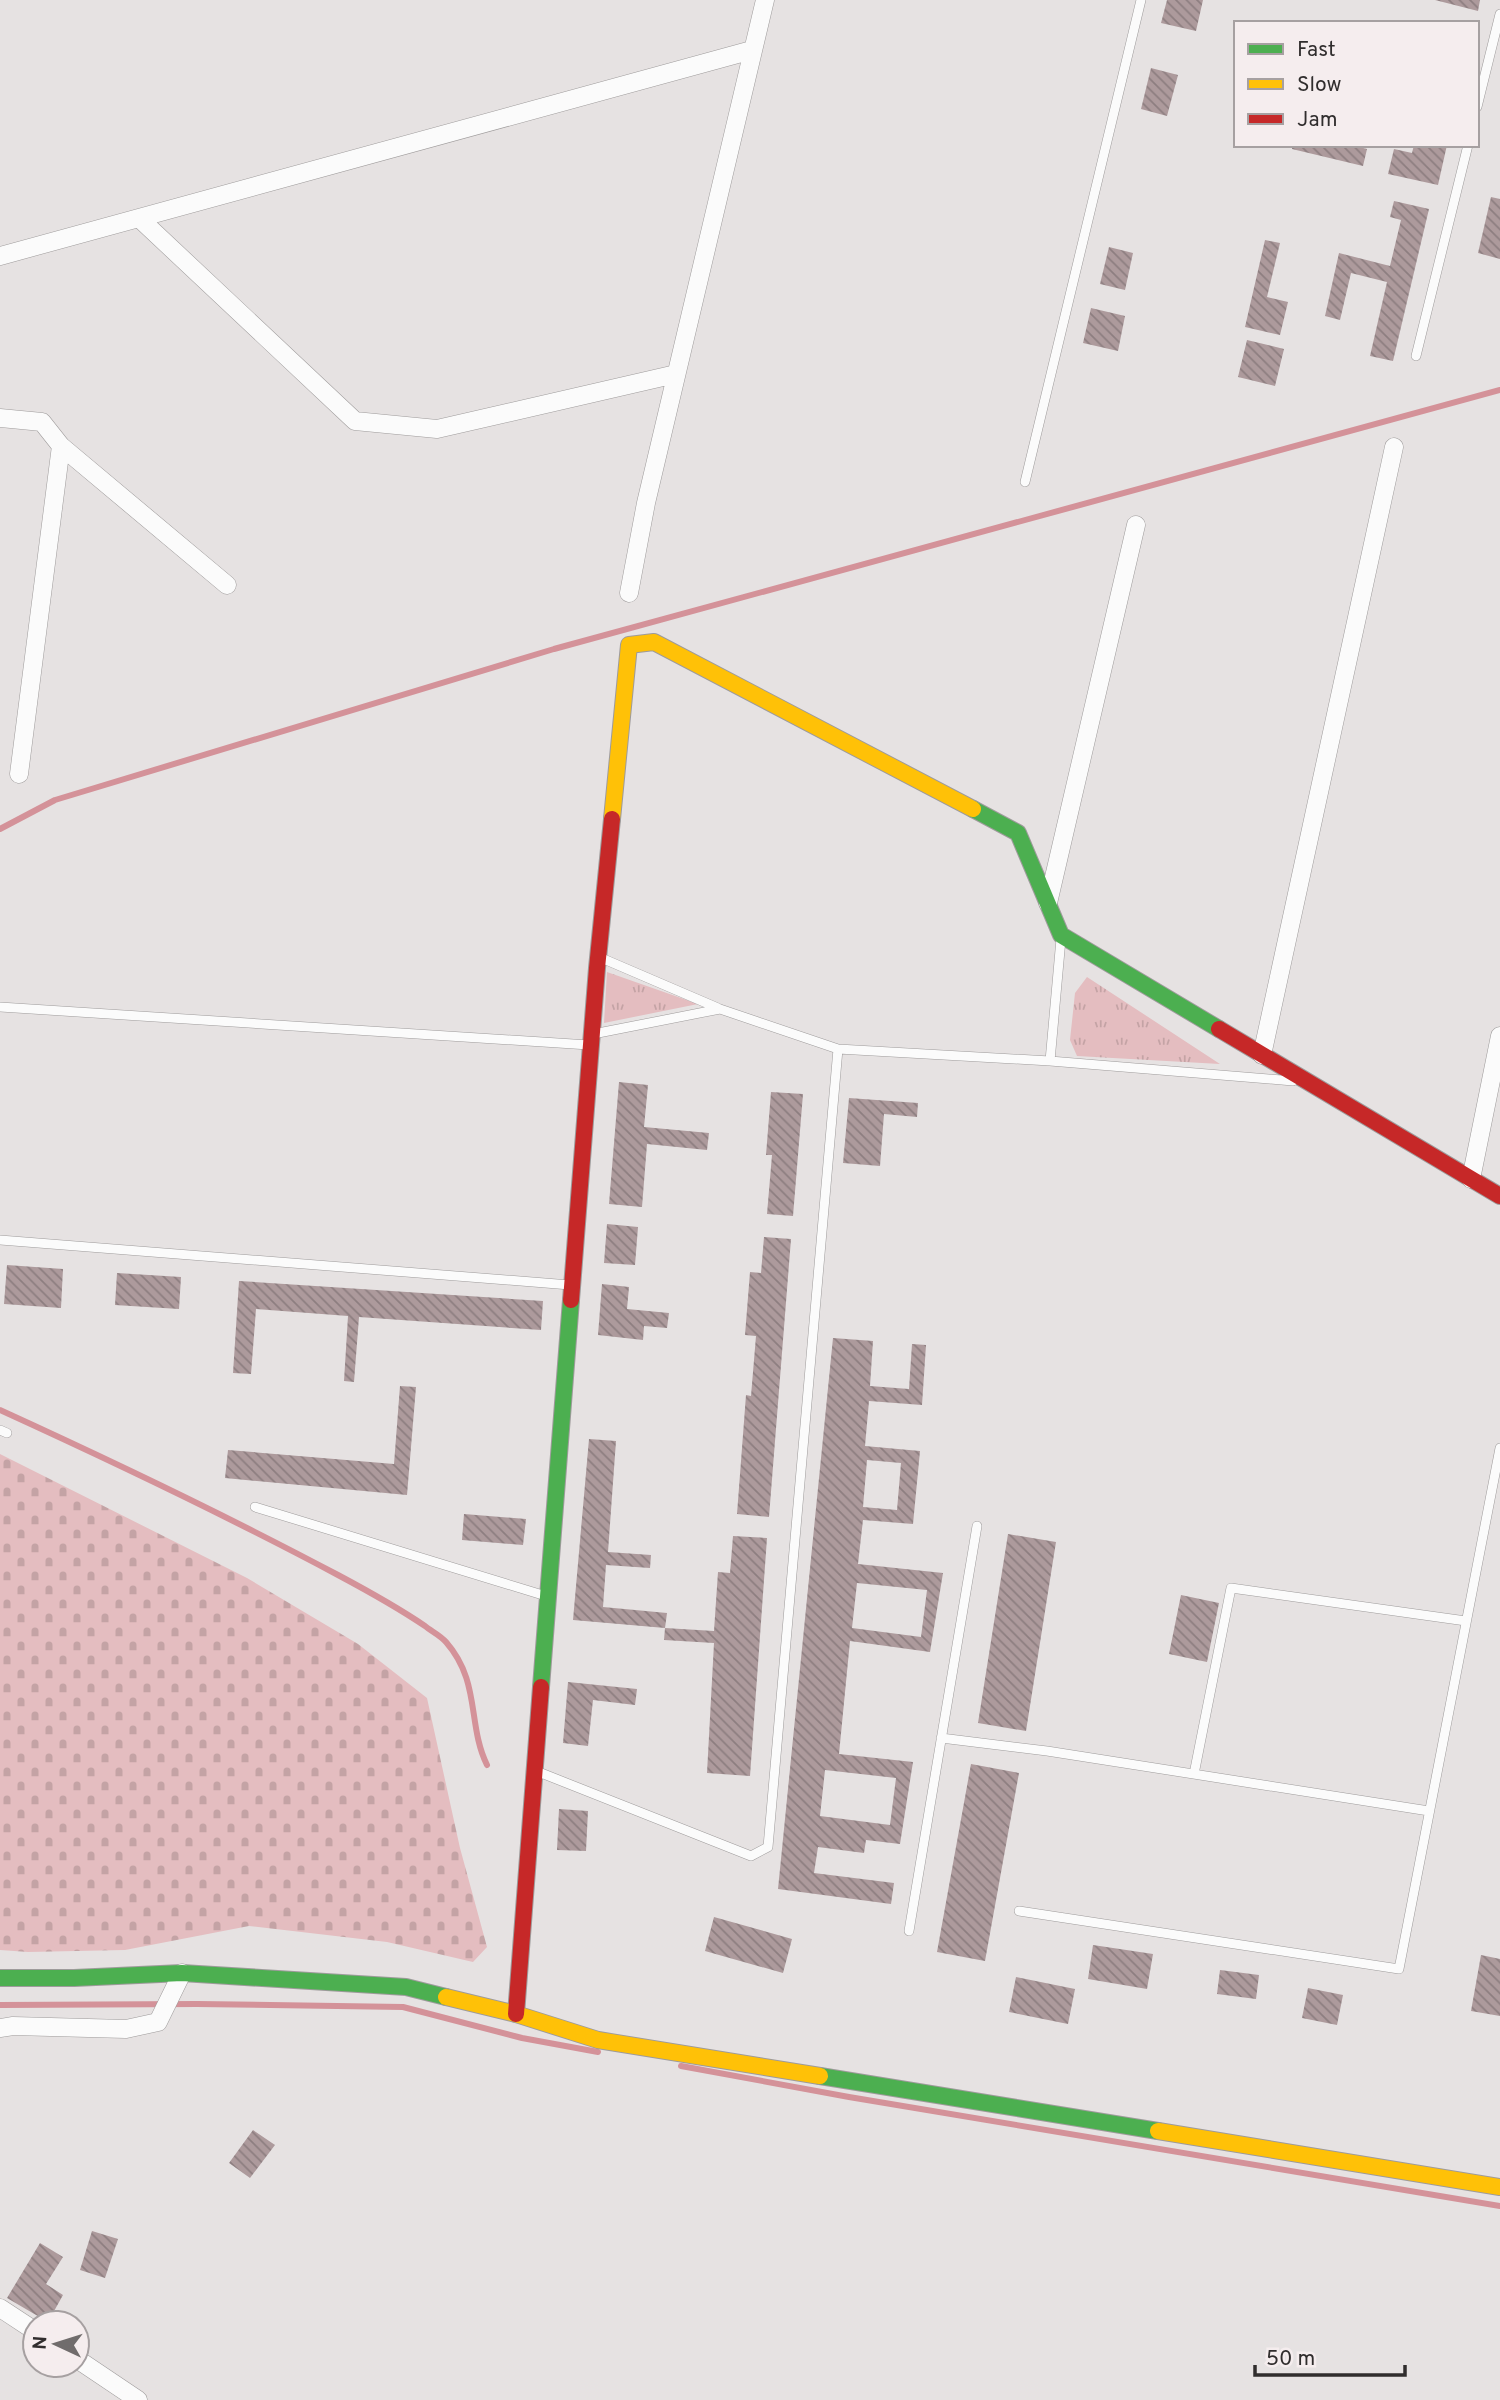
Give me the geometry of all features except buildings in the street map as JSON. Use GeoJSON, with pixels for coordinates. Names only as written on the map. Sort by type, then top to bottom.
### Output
{"type":"FeatureCollection","features":[{"type":"Feature","properties":{"kind":"street"},"geometry":{"type":"LineString","coordinates":[[629,593],[646,503],[765,0]]}},
{"type":"Feature","properties":{"kind":"street"},"geometry":{"type":"LineString","coordinates":[[0,256],[752,50]]}},
{"type":"Feature","properties":{"kind":"street"},"geometry":{"type":"LineString","coordinates":[[139,218],[355,421],[437,429],[676,374]]}},
{"type":"Feature","properties":{"kind":"street"},"geometry":{"type":"LineString","coordinates":[[0,418],[42,422],[61,446],[227,585]]}},
{"type":"Feature","properties":{"kind":"street"},"geometry":{"type":"LineString","coordinates":[[19,774],[61,446]]}},
{"type":"Feature","properties":{"kind":"street"},"geometry":{"type":"LineString","coordinates":[[1262,1055],[1394,447]]}},
{"type":"Feature","properties":{"kind":"street"},"geometry":{"type":"LineString","coordinates":[[1048,903],[1136,525]]}},
{"type":"Feature","properties":{"kind":"street"},"geometry":{"type":"LineString","coordinates":[[516,2014],[591,1040],[629,645],[654,642],[1018,833],[1061,935],[1500,1196]]}},
{"type":"Feature","properties":{"kind":"street"},"geometry":{"type":"LineString","coordinates":[[1471,1179],[1500,1036]]}},
{"type":"Feature","properties":{"kind":"street"},"geometry":{"type":"LineString","coordinates":[[0,2028],[13,2026],[126,2029],[158,2022],[183,1972]]}},
{"type":"Feature","properties":{"kind":"street"},"geometry":{"type":"LineString","coordinates":[[0,1978],[74,1979],[183,1972],[406,1987],[516,2014],[598,2040],[1500,2187]]}},
{"type":"Feature","properties":{"kind":"street"},"geometry":{"type":"LineString","coordinates":[[0,2308],[21,2322]]}},
{"type":"Feature","properties":{"kind":"street"},"geometry":{"type":"LineString","coordinates":[[91,2368],[138,2400]]}},
{"type":"Feature","properties":{"kind":"lane"},"geometry":{"type":"LineString","coordinates":[[1025,482],[1141,0]]}},
{"type":"Feature","properties":{"kind":"lane"},"geometry":{"type":"LineString","coordinates":[[1479,99],[1500,14]]}},
{"type":"Feature","properties":{"kind":"lane"},"geometry":{"type":"LineString","coordinates":[[1416,356],[1468,147]]}},
{"type":"Feature","properties":{"kind":"lane"},"geometry":{"type":"LineString","coordinates":[[1050,1060],[1061,935]]}},
{"type":"Feature","properties":{"kind":"lane"},"geometry":{"type":"LineString","coordinates":[[598,957],[720,1009],[838,1049],[1050,1060],[1308,1083]]}},
{"type":"Feature","properties":{"kind":"lane"},"geometry":{"type":"LineString","coordinates":[[0,1007],[591,1040],[720,1009]]}},
{"type":"Feature","properties":{"kind":"lane"},"geometry":{"type":"LineString","coordinates":[[535,1770],[751,1856],[768,1847],[838,1049]]}},
{"type":"Feature","properties":{"kind":"lane"},"geometry":{"type":"LineString","coordinates":[[0,1240],[572,1286]]}},
{"type":"Feature","properties":{"kind":"lane"},"geometry":{"type":"LineString","coordinates":[[1019,1911],[1399,1969],[1500,1448]]}},
{"type":"Feature","properties":{"kind":"lane"},"geometry":{"type":"LineString","coordinates":[[255,1507],[548,1597]]}},
{"type":"Feature","properties":{"kind":"lane"},"geometry":{"type":"LineString","coordinates":[[909,1931],[977,1526]]}},
{"type":"Feature","properties":{"kind":"lane"},"geometry":{"type":"LineString","coordinates":[[1194,1774],[1231,1588],[1466,1621]]}},
{"type":"Feature","properties":{"kind":"lane"},"geometry":{"type":"LineString","coordinates":[[941,1738],[1429,1811]]}},
{"type":"Feature","properties":{"kind":"green space"},"geometry":{"type":"Polygon","coordinates":[[[607,972],[698,1004],[604,1023],[607,972]]]}},
{"type":"Feature","properties":{"kind":"green space"},"geometry":{"type":"Polygon","coordinates":[[[1087,977],[1220,1064],[1077,1056],[1070,1040],[1075,993],[1087,977]]]}},
{"type":"Feature","properties":{"kind":"green space"},"geometry":{"type":"Polygon","coordinates":[[[0,1454],[247,1578],[358,1644],[427,1698],[460,1848],[487,1947],[473,1962],[387,1942],[249,1926],[125,1950],[0,1950],[0,1454]]]}},
{"type":"Feature","properties":{"kind":"waterway"},"geometry":{"type":"LineString","coordinates":[[0,829],[55,800],[554,649],[1500,390]]}},
{"type":"Feature","properties":{"kind":"waterway"},"geometry":{"type":"LineString","coordinates":[[0,1410],[296,1553],[382,1599],[438,1635],[457,1657],[464,1672],[477,1734],[487,1765]]}},
{"type":"Feature","properties":{"kind":"waterway"},"geometry":{"type":"LineString","coordinates":[[0,2005],[403,2007],[522,2038],[598,2052]]}},
{"type":"Feature","properties":{"kind":"waterway"},"geometry":{"type":"LineString","coordinates":[[681,2066],[849,2097],[1500,2206]]}},
{"type":"Feature","properties":{"kind":"traffic: fast"},"geometry":{"type":"LineString","coordinates":[[973,809],[1018,833],[1061,935],[1219,1029]]}},
{"type":"Feature","properties":{"kind":"traffic: fast"},"geometry":{"type":"LineString","coordinates":[[541,1687],[571,1300]]}},
{"type":"Feature","properties":{"kind":"traffic: fast"},"geometry":{"type":"LineString","coordinates":[[0,1978],[182,1973],[406,1987],[446,1997]]}},
{"type":"Feature","properties":{"kind":"traffic: fast"},"geometry":{"type":"LineString","coordinates":[[820,2076],[1158,2131]]}},
{"type":"Feature","properties":{"kind":"traffic: slow"},"geometry":{"type":"LineString","coordinates":[[612,819],[629,645],[654,642],[973,809]]}},
{"type":"Feature","properties":{"kind":"traffic: slow"},"geometry":{"type":"LineString","coordinates":[[446,1997],[516,2014],[598,2040],[820,2076]]}},
{"type":"Feature","properties":{"kind":"traffic: slow"},"geometry":{"type":"LineString","coordinates":[[1158,2131],[1500,2187]]}},
{"type":"Feature","properties":{"kind":"traffic: jam"},"geometry":{"type":"LineString","coordinates":[[571,1300],[597,968],[612,819]]}},
{"type":"Feature","properties":{"kind":"traffic: jam"},"geometry":{"type":"LineString","coordinates":[[1219,1029],[1500,1196]]}},
{"type":"Feature","properties":{"kind":"traffic: jam"},"geometry":{"type":"LineString","coordinates":[[516,2014],[541,1687]]}}]}
